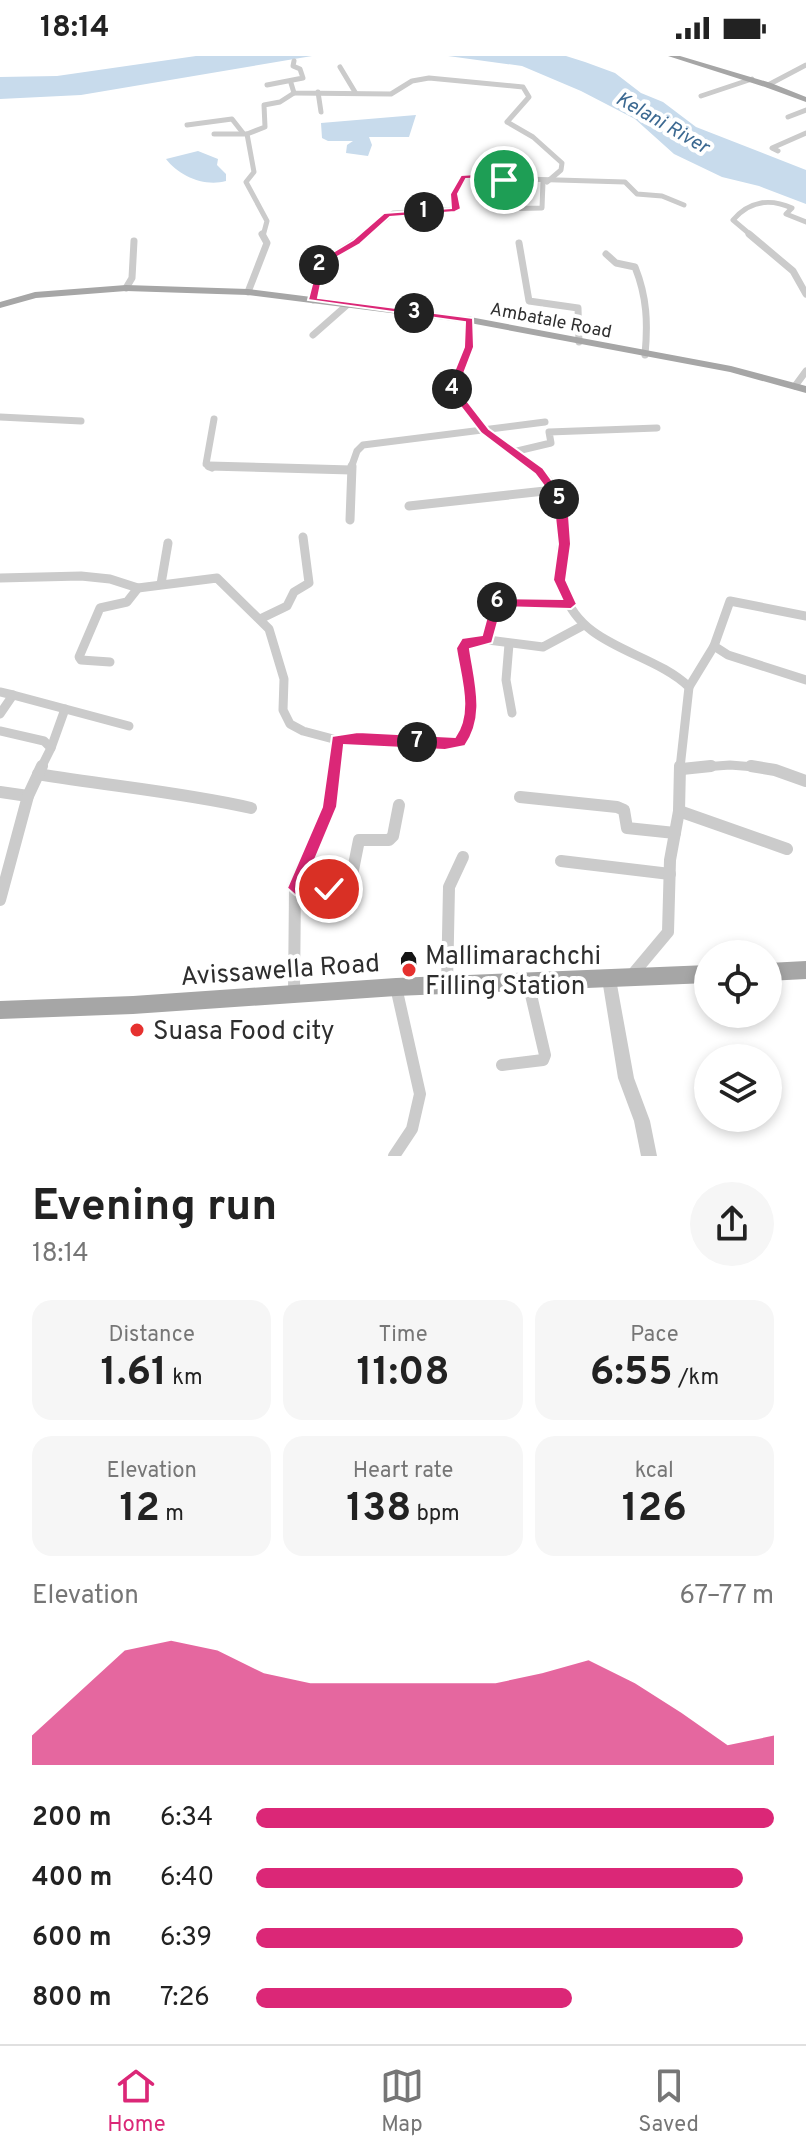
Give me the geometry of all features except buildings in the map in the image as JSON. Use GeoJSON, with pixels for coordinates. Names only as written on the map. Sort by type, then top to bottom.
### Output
{"type":"FeatureCollection","features":[{"type":"Feature","properties":{"kind":"main road"},"geometry":{"type":"LineString","coordinates":[[672,56],[752,79],[806,100]]}},
{"type":"Feature","properties":{"kind":"main road","name":"Ambatale Road"},"geometry":{"type":"LineString","coordinates":[[0,305],[35,295],[126,288],[248,292],[470,320],[731,369],[801,388]]}},
{"type":"Feature","properties":{"kind":"main road"},"geometry":{"type":"LineString","coordinates":[[782,971],[806,970]]}},
{"type":"Feature","properties":{"kind":"main road","name":"Avissawella Road"},"geometry":{"type":"LineString","coordinates":[[0,1010],[133,1005],[396,987],[694,975]]}},
{"type":"Feature","properties":{"kind":"street"},"geometry":{"type":"LineString","coordinates":[[267,85],[291,83],[303,78],[300,69],[293,66],[294,61]]}},
{"type":"Feature","properties":{"kind":"street"},"geometry":{"type":"LineString","coordinates":[[768,85],[806,65]]}},
{"type":"Feature","properties":{"kind":"street"},"geometry":{"type":"LineString","coordinates":[[340,67],[355,92]]}},
{"type":"Feature","properties":{"kind":"street"},"geometry":{"type":"LineString","coordinates":[[214,134],[245,133],[265,127],[264,105],[280,102],[294,93],[396,93],[412,81],[429,78],[523,87],[529,97],[507,122],[533,137],[562,163],[561,170],[545,182],[542,208],[500,209]]}},
{"type":"Feature","properties":{"kind":"street"},"geometry":{"type":"LineString","coordinates":[[701,96],[752,79]]}},
{"type":"Feature","properties":{"kind":"street"},"geometry":{"type":"LineString","coordinates":[[291,83],[294,93]]}},
{"type":"Feature","properties":{"kind":"street"},"geometry":{"type":"LineString","coordinates":[[318,92],[321,112]]}},
{"type":"Feature","properties":{"kind":"street"},"geometry":{"type":"LineString","coordinates":[[788,117],[806,110]]}},
{"type":"Feature","properties":{"kind":"street"},"geometry":{"type":"LineString","coordinates":[[187,125],[232,119],[245,133],[254,172],[246,182],[267,221],[262,235],[267,243],[248,292]]}},
{"type":"Feature","properties":{"kind":"street"},"geometry":{"type":"LineString","coordinates":[[792,130],[805,134]]}},
{"type":"Feature","properties":{"kind":"street"},"geometry":{"type":"LineString","coordinates":[[778,151],[772,148],[805,134]]}},
{"type":"Feature","properties":{"kind":"street"},"geometry":{"type":"LineString","coordinates":[[313,300],[321,263],[357,242],[387,215],[457,209],[454,194],[463,177],[493,175],[504,180],[625,182],[637,194],[662,196],[684,205]]}},
{"type":"Feature","properties":{"kind":"street"},"geometry":{"type":"LineString","coordinates":[[806,222],[786,214],[792,208],[780,201],[751,204],[733,220],[776,254],[802,282],[806,294]]}},
{"type":"Feature","properties":{"kind":"street"},"geometry":{"type":"LineString","coordinates":[[126,288],[134,267],[134,241]]}},
{"type":"Feature","properties":{"kind":"street"},"geometry":{"type":"LineString","coordinates":[[519,243],[529,301],[578,308],[579,342]]}},
{"type":"Feature","properties":{"kind":"street"},"geometry":{"type":"LineString","coordinates":[[606,254],[619,265],[635,267],[644,287],[649,313],[645,355]]}},
{"type":"Feature","properties":{"kind":"street"},"geometry":{"type":"LineString","coordinates":[[313,335],[347,305]]}},
{"type":"Feature","properties":{"kind":"street"},"geometry":{"type":"LineString","coordinates":[[470,320],[469,347],[452,389],[485,431],[546,477],[554,490],[563,516],[565,544],[559,580],[571,604],[584,625],[673,674],[689,687]]}},
{"type":"Feature","properties":{"kind":"street"},"geometry":{"type":"LineString","coordinates":[[801,388],[806,371]]}},
{"type":"Feature","properties":{"kind":"street"},"geometry":{"type":"LineString","coordinates":[[0,417],[81,421]]}},
{"type":"Feature","properties":{"kind":"street"},"geometry":{"type":"LineString","coordinates":[[214,419],[206,464],[212,468],[351,470]]}},
{"type":"Feature","properties":{"kind":"street"},"geometry":{"type":"LineString","coordinates":[[350,520],[351,470],[358,448],[370,443],[545,422]]}},
{"type":"Feature","properties":{"kind":"street"},"geometry":{"type":"LineString","coordinates":[[513,452],[551,443],[549,432],[657,428]]}},
{"type":"Feature","properties":{"kind":"street"},"geometry":{"type":"LineString","coordinates":[[409,506],[554,490]]}},
{"type":"Feature","properties":{"kind":"street"},"geometry":{"type":"LineString","coordinates":[[260,619],[287,606],[294,592],[306,588],[309,583],[303,537]]}},
{"type":"Feature","properties":{"kind":"street"},"geometry":{"type":"LineString","coordinates":[[161,584],[168,543]]}},
{"type":"Feature","properties":{"kind":"street"},"geometry":{"type":"LineString","coordinates":[[0,578],[81,576],[110,579],[138,588],[217,578],[269,629],[284,679],[283,710],[290,724],[303,731],[337,740],[459,742],[468,730],[472,706],[463,648],[467,642],[488,640],[543,647],[584,625]]}},
{"type":"Feature","properties":{"kind":"street"},"geometry":{"type":"LineString","coordinates":[[110,662],[81,660],[79,657],[100,608],[127,602],[138,588]]}},
{"type":"Feature","properties":{"kind":"street"},"geometry":{"type":"LineString","coordinates":[[630,977],[668,932],[670,874],[682,769],[681,739],[689,687],[714,646],[730,601],[806,616]]}},
{"type":"Feature","properties":{"kind":"street"},"geometry":{"type":"LineString","coordinates":[[488,640],[497,602],[571,604]]}},
{"type":"Feature","properties":{"kind":"street"},"geometry":{"type":"LineString","coordinates":[[509,644],[506,680],[512,713]]}},
{"type":"Feature","properties":{"kind":"street"},"geometry":{"type":"LineString","coordinates":[[714,646],[728,655],[806,680]]}},
{"type":"Feature","properties":{"kind":"street"},"geometry":{"type":"LineString","coordinates":[[0,692],[129,726]]}},
{"type":"Feature","properties":{"kind":"street"},"geometry":{"type":"LineString","coordinates":[[0,714],[13,695]]}},
{"type":"Feature","properties":{"kind":"street"},"geometry":{"type":"LineString","coordinates":[[0,900],[28,796],[65,709]]}},
{"type":"Feature","properties":{"kind":"street"},"geometry":{"type":"LineString","coordinates":[[0,731],[44,741],[51,748]]}},
{"type":"Feature","properties":{"kind":"street"},"geometry":{"type":"LineString","coordinates":[[294,993],[295,888],[330,807],[337,740]]}},
{"type":"Feature","properties":{"kind":"street"},"geometry":{"type":"LineString","coordinates":[[682,769],[752,764],[777,769],[806,781]]}},
{"type":"Feature","properties":{"kind":"street"},"geometry":{"type":"LineString","coordinates":[[38,774],[148,792],[191,794],[251,808]]}},
{"type":"Feature","properties":{"kind":"street"},"geometry":{"type":"LineString","coordinates":[[0,792],[28,796]]}},
{"type":"Feature","properties":{"kind":"street"},"geometry":{"type":"LineString","coordinates":[[520,797],[617,807],[624,810],[627,828],[675,833]]}},
{"type":"Feature","properties":{"kind":"street"},"geometry":{"type":"LineString","coordinates":[[295,888],[329,889],[350,885],[359,840],[389,840],[393,836],[399,805]]}},
{"type":"Feature","properties":{"kind":"street"},"geometry":{"type":"LineString","coordinates":[[679,811],[787,849]]}},
{"type":"Feature","properties":{"kind":"street"},"geometry":{"type":"LineString","coordinates":[[447,985],[449,887],[463,857]]}},
{"type":"Feature","properties":{"kind":"street"},"geometry":{"type":"LineString","coordinates":[[561,861],[670,874]]}},
{"type":"Feature","properties":{"kind":"street"},"geometry":{"type":"LineString","coordinates":[[609,979],[626,1078],[642,1121],[649,1156]]}},
{"type":"Feature","properties":{"kind":"street"},"geometry":{"type":"LineString","coordinates":[[502,1065],[543,1060],[545,1055],[528,982]]}},
{"type":"Feature","properties":{"kind":"street"},"geometry":{"type":"LineString","coordinates":[[394,1156],[412,1129],[420,1094],[396,987]]}},
{"type":"Feature","properties":{"kind":"water"},"geometry":{"type":"Polygon","coordinates":[[[196,56],[312,56],[81,95],[0,99],[0,77],[57,76],[196,56]]]}},
{"type":"Feature","properties":{"kind":"water","name":"Kelani River"},"geometry":{"type":"Polygon","coordinates":[[[448,56],[566,56],[615,73],[641,93],[663,102],[696,127],[806,170],[806,204],[759,186],[722,177],[674,154],[635,119],[581,91],[522,66],[448,56]]]}},
{"type":"Feature","properties":{"kind":"water"},"geometry":{"type":"Polygon","coordinates":[[[416,115],[409,137],[369,137],[372,145],[368,156],[346,153],[347,145],[353,141],[328,141],[322,138],[321,123],[416,115]]]}},
{"type":"Feature","properties":{"kind":"water"},"geometry":{"type":"Polygon","coordinates":[[[198,151],[218,159],[217,165],[226,174],[226,181],[193,179],[166,159],[198,151]]]}},
{"type":"Feature","properties":{"kind":"place","name":"Mallimarachchi Filling Station"},"geometry":{"type":"Point","coordinates":[409,970]}},
{"type":"Feature","properties":{"kind":"place","name":"Suasa Food city"},"geometry":{"type":"Point","coordinates":[137,1030]}},
{"type":"Feature","properties":{"kind":"route"},"geometry":{"type":"LineString","coordinates":[[329,889],[295,888],[330,807],[337,740],[459,742],[468,730],[472,706],[464,665],[464,644],[488,640],[497,602],[571,604],[559,580],[565,544],[559,497],[546,477],[485,431],[452,389],[469,347],[470,320],[313,300],[321,263],[357,242],[387,215],[452,211],[457,209],[453,197],[463,177],[493,175],[504,180]]}}]}
